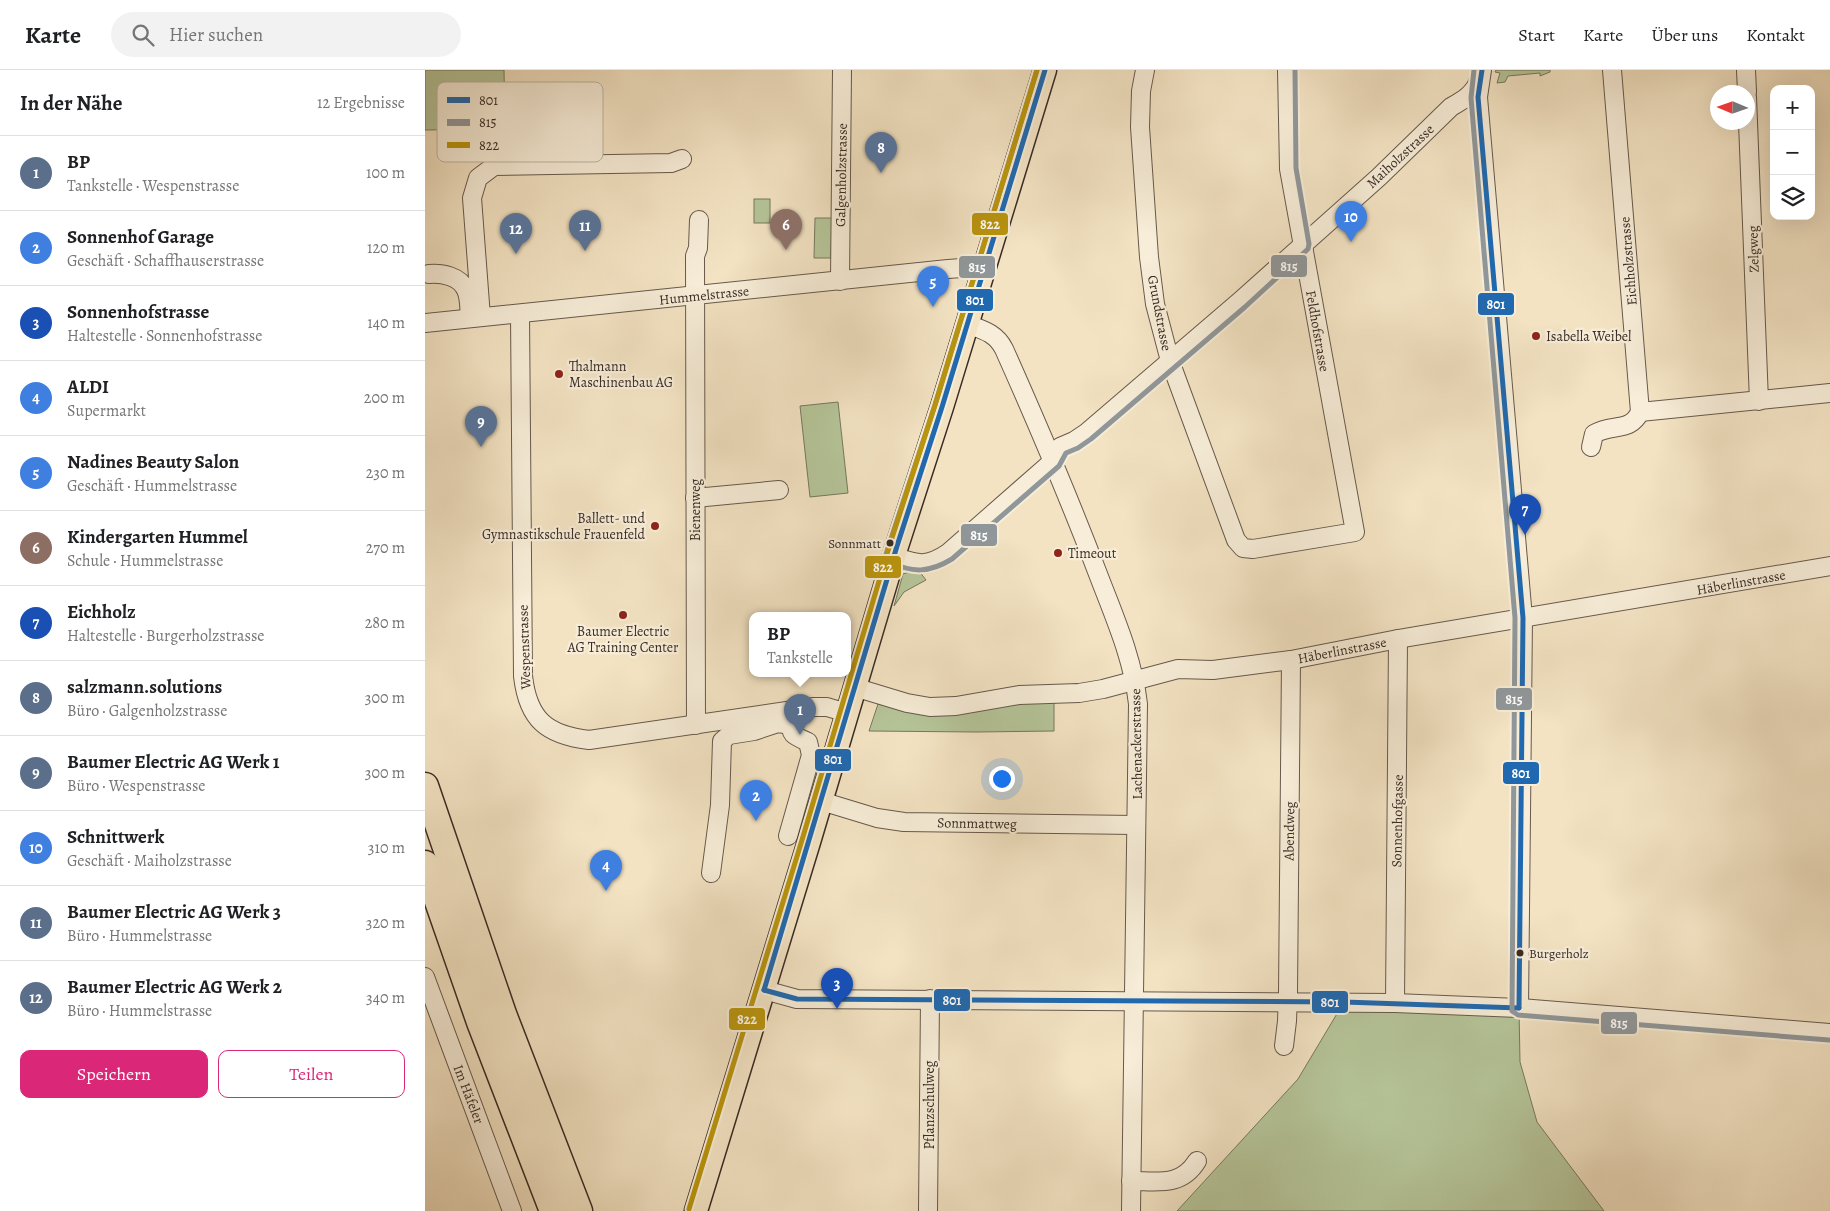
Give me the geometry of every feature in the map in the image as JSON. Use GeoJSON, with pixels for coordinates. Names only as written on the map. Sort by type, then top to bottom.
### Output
{"type":"FeatureCollection","features":[{"type":"Feature","properties":{"kind":"highway"},"geometry":{"type":"LineString","coordinates":[[425,786],[503,1014],[579,1211]]}},
{"type":"Feature","properties":{"kind":"highway"},"geometry":{"type":"LineString","coordinates":[[425,864],[477,1014],[553,1211]]}},
{"type":"Feature","properties":{"kind":"main road"},"geometry":{"type":"LineString","coordinates":[[696,1211],[821,801],[893,556],[1045,70]]}},
{"type":"Feature","properties":{"kind":"street","name":"Galgenholzstrasse"},"geometry":{"type":"LineString","coordinates":[[840,281],[842,70]]}},
{"type":"Feature","properties":{"kind":"street","name":"Grundstrasse"},"geometry":{"type":"LineString","coordinates":[[1145,70],[1141,91],[1140,127],[1149,257],[1155,304],[1169,361],[1236,540],[1243,548],[1253,549],[1355,532]]}},
{"type":"Feature","properties":{"kind":"street","name":"Feldhofstrasse"},"geometry":{"type":"LineString","coordinates":[[1287,70],[1289,169],[1355,532]]}},
{"type":"Feature","properties":{"kind":"street","name":"Maiholzstrasse"},"geometry":{"type":"LineString","coordinates":[[893,556],[918,564],[927,564],[937,560],[1054,460],[1060,447],[1086,433],[1379,177],[1451,107],[1472,93],[1477,86],[1482,70]]}},
{"type":"Feature","properties":{"kind":"street"},"geometry":{"type":"LineString","coordinates":[[1482,70],[1479,106],[1523,618],[1519,1008]]}},
{"type":"Feature","properties":{"kind":"street","name":"Eichholzstrasse"},"geometry":{"type":"LineString","coordinates":[[1612,70],[1640,412]]}},
{"type":"Feature","properties":{"kind":"street"},"geometry":{"type":"LineString","coordinates":[[1746,70],[1747,85]]}},
{"type":"Feature","properties":{"kind":"street","name":"Zelgweg"},"geometry":{"type":"LineString","coordinates":[[1748,130],[1759,400]]}},
{"type":"Feature","properties":{"kind":"street"},"geometry":{"type":"LineString","coordinates":[[476,318],[472,198],[478,178],[494,166],[671,163],[682,159]]}},
{"type":"Feature","properties":{"kind":"street","name":"Bienenweg"},"geometry":{"type":"LineString","coordinates":[[696,725],[695,256],[698,248],[699,220]]}},
{"type":"Feature","properties":{"kind":"street","name":"Hummelstrasse"},"geometry":{"type":"LineString","coordinates":[[425,323],[968,267],[983,270]]}},
{"type":"Feature","properties":{"kind":"street"},"geometry":{"type":"LineString","coordinates":[[429,274],[443,273],[456,279],[466,290],[476,318]]}},
{"type":"Feature","properties":{"kind":"street","name":"Wespenstrasse"},"geometry":{"type":"LineString","coordinates":[[520,314],[523,676],[525,694],[531,710],[539,720],[551,730],[567,738],[589,740],[696,725],[791,718],[820,707],[847,713]]}},
{"type":"Feature","properties":{"kind":"street","name":"Lachenackerstrasse"},"geometry":{"type":"LineString","coordinates":[[967,324],[993,334],[1000,341],[1054,460],[1124,641],[1135,680],[1138,704],[1131,1211]]}},
{"type":"Feature","properties":{"kind":"street"},"geometry":{"type":"LineString","coordinates":[[1591,447],[1595,434],[1603,429],[1629,426],[1636,420],[1640,412],[1830,393]]}},
{"type":"Feature","properties":{"kind":"street"},"geometry":{"type":"LineString","coordinates":[[695,498],[779,490]]}},
{"type":"Feature","properties":{"kind":"street","name":"Häberlinstrasse"},"geometry":{"type":"LineString","coordinates":[[854,687],[907,703],[930,707],[956,706],[1019,695],[1079,693],[1103,689],[1178,670],[1213,670],[1291,660],[1398,639],[1830,566]]}},
{"type":"Feature","properties":{"kind":"street","name":"Sonnenhofgasse"},"geometry":{"type":"LineString","coordinates":[[1395,1003],[1398,639]]}},
{"type":"Feature","properties":{"kind":"street","name":"Abendweg"},"geometry":{"type":"LineString","coordinates":[[1284,1046],[1288,1002],[1291,660]]}},
{"type":"Feature","properties":{"kind":"street"},"geometry":{"type":"LineString","coordinates":[[711,873],[720,805],[722,741],[729,735],[754,731],[791,718],[792,735],[809,742],[811,755],[788,836]]}},
{"type":"Feature","properties":{"kind":"street","name":"Sonnmattweg"},"geometry":{"type":"LineString","coordinates":[[821,801],[877,818],[904,822],[1136,825]]}},
{"type":"Feature","properties":{"kind":"street","name":"Im Häfeler"},"geometry":{"type":"LineString","coordinates":[[425,977],[512,1211]]}},
{"type":"Feature","properties":{"kind":"street"},"geometry":{"type":"LineString","coordinates":[[764,990],[797,999],[1395,1003],[1519,1008],[1830,1033]]}},
{"type":"Feature","properties":{"kind":"street","name":"Pflanzschulweg"},"geometry":{"type":"LineString","coordinates":[[928,1211],[930,999]]}},
{"type":"Feature","properties":{"kind":"street"},"geometry":{"type":"LineString","coordinates":[[1131,1181],[1168,1181],[1181,1177],[1191,1170],[1197,1161]]}},
{"type":"Feature","properties":{"kind":"green space"},"geometry":{"type":"Polygon","coordinates":[[[425,70],[504,70],[504,82],[437,82],[437,130],[425,130],[425,70]]]}},
{"type":"Feature","properties":{"kind":"green space"},"geometry":{"type":"Polygon","coordinates":[[[1496,70],[1550,70],[1550,72],[1540,76],[1540,73],[1508,76],[1505,82],[1497,83],[1500,73],[1495,72],[1496,70]]]}},
{"type":"Feature","properties":{"kind":"green space"},"geometry":{"type":"Polygon","coordinates":[[[754,199],[770,199],[770,223],[754,223],[754,199]]]}},
{"type":"Feature","properties":{"kind":"green space"},"geometry":{"type":"Polygon","coordinates":[[[815,218],[832,218],[831,258],[814,258],[815,218]]]}},
{"type":"Feature","properties":{"kind":"green space"},"geometry":{"type":"Polygon","coordinates":[[[838,402],[848,493],[810,497],[800,406],[838,402]]]}},
{"type":"Feature","properties":{"kind":"green space"},"geometry":{"type":"Polygon","coordinates":[[[919,571],[926,580],[904,592],[894,606],[903,574],[919,571]]]}},
{"type":"Feature","properties":{"kind":"green space"},"geometry":{"type":"Polygon","coordinates":[[[1054,702],[1054,731],[869,731],[878,704],[922,714],[1054,702]]]}},
{"type":"Feature","properties":{"kind":"green space"},"geometry":{"type":"Polygon","coordinates":[[[1344,1002],[1519,1008],[1520,1062],[1537,1122],[1604,1211],[1177,1211],[1298,1079],[1344,1002]]]}},
{"type":"Feature","properties":{"kind":"transit line","name":"815"},"geometry":{"type":"LineString","coordinates":[[1037,70],[935,405],[886,554],[889,562],[913,570],[936,567],[952,559],[1059,466],[1066,453],[1078,448],[1091,439],[1245,307],[1308,249],[1309,244],[1296,168],[1295,70]]}},
{"type":"Feature","properties":{"kind":"transit line","name":"822"},"geometry":{"type":"LineString","coordinates":[[851,675],[1037,70]]}},
{"type":"Feature","properties":{"kind":"transit line","name":"801"},"geometry":{"type":"LineString","coordinates":[[764,990],[897,546],[942,407],[1045,70]]}},
{"type":"Feature","properties":{"kind":"transit line","name":"815"},"geometry":{"type":"LineString","coordinates":[[1474,70],[1471,98],[1515,618],[1512,1011],[1518,1015],[1829,1040]]}},
{"type":"Feature","properties":{"kind":"transit line","name":"801"},"geometry":{"type":"LineString","coordinates":[[1482,70],[1478,97],[1523,618],[1519,1008]]}},
{"type":"Feature","properties":{"kind":"transit line","name":"822"},"geometry":{"type":"LineString","coordinates":[[689,1209],[850,677]]}},
{"type":"Feature","properties":{"kind":"transit line","name":"801"},"geometry":{"type":"LineString","coordinates":[[764,990],[797,999],[1344,1002],[1519,1008]]}},
{"type":"Feature","properties":{"kind":"place","name":"salzmann.solutions"},"geometry":{"type":"Point","coordinates":[881,173]}},
{"type":"Feature","properties":{"kind":"place","name":"Schnittwerk"},"geometry":{"type":"Point","coordinates":[1351,242]}},
{"type":"Feature","properties":{"kind":"place","name":"Kindergarten Hummel"},"geometry":{"type":"Point","coordinates":[786,250]}},
{"type":"Feature","properties":{"kind":"place","name":"Baumer Electric AG Werk 3"},"geometry":{"type":"Point","coordinates":[585,251]}},
{"type":"Feature","properties":{"kind":"place","name":"Baumer Electric AG Werk 2"},"geometry":{"type":"Point","coordinates":[516,254]}},
{"type":"Feature","properties":{"kind":"place","name":"Nadines Beauty Salon"},"geometry":{"type":"Point","coordinates":[933,307]}},
{"type":"Feature","properties":{"kind":"place","name":"Isabella Weibel"},"geometry":{"type":"Point","coordinates":[1536,336]}},
{"type":"Feature","properties":{"kind":"place","name":"Thalmann Maschinenbau AG"},"geometry":{"type":"Point","coordinates":[559,374]}},
{"type":"Feature","properties":{"kind":"place","name":"Baumer Electric AG Werk 1"},"geometry":{"type":"Point","coordinates":[481,447]}},
{"type":"Feature","properties":{"kind":"place","name":"Ballett- und Gymnastikschule Frauenfeld"},"geometry":{"type":"Point","coordinates":[655,526]}},
{"type":"Feature","properties":{"kind":"place","name":"Eichholz"},"geometry":{"type":"Point","coordinates":[1525,535]}},
{"type":"Feature","properties":{"kind":"place","name":"Sonnmatt"},"geometry":{"type":"Point","coordinates":[890,543]}},
{"type":"Feature","properties":{"kind":"place","name":"Timeout"},"geometry":{"type":"Point","coordinates":[1058,553]}},
{"type":"Feature","properties":{"kind":"place","name":"Baumer Electric AG Training Center"},"geometry":{"type":"Point","coordinates":[623,615]}},
{"type":"Feature","properties":{"kind":"place","name":"BP"},"geometry":{"type":"Point","coordinates":[800,735]}},
{"type":"Feature","properties":{"kind":"place","name":"Sonnenhof Garage"},"geometry":{"type":"Point","coordinates":[756,821]}},
{"type":"Feature","properties":{"kind":"place","name":"ALDI"},"geometry":{"type":"Point","coordinates":[606,891]}},
{"type":"Feature","properties":{"kind":"place","name":"Burgerholz"},"geometry":{"type":"Point","coordinates":[1520,953]}},
{"type":"Feature","properties":{"kind":"place","name":"Sonnenhofstrasse"},"geometry":{"type":"Point","coordinates":[837,1009]}}]}
